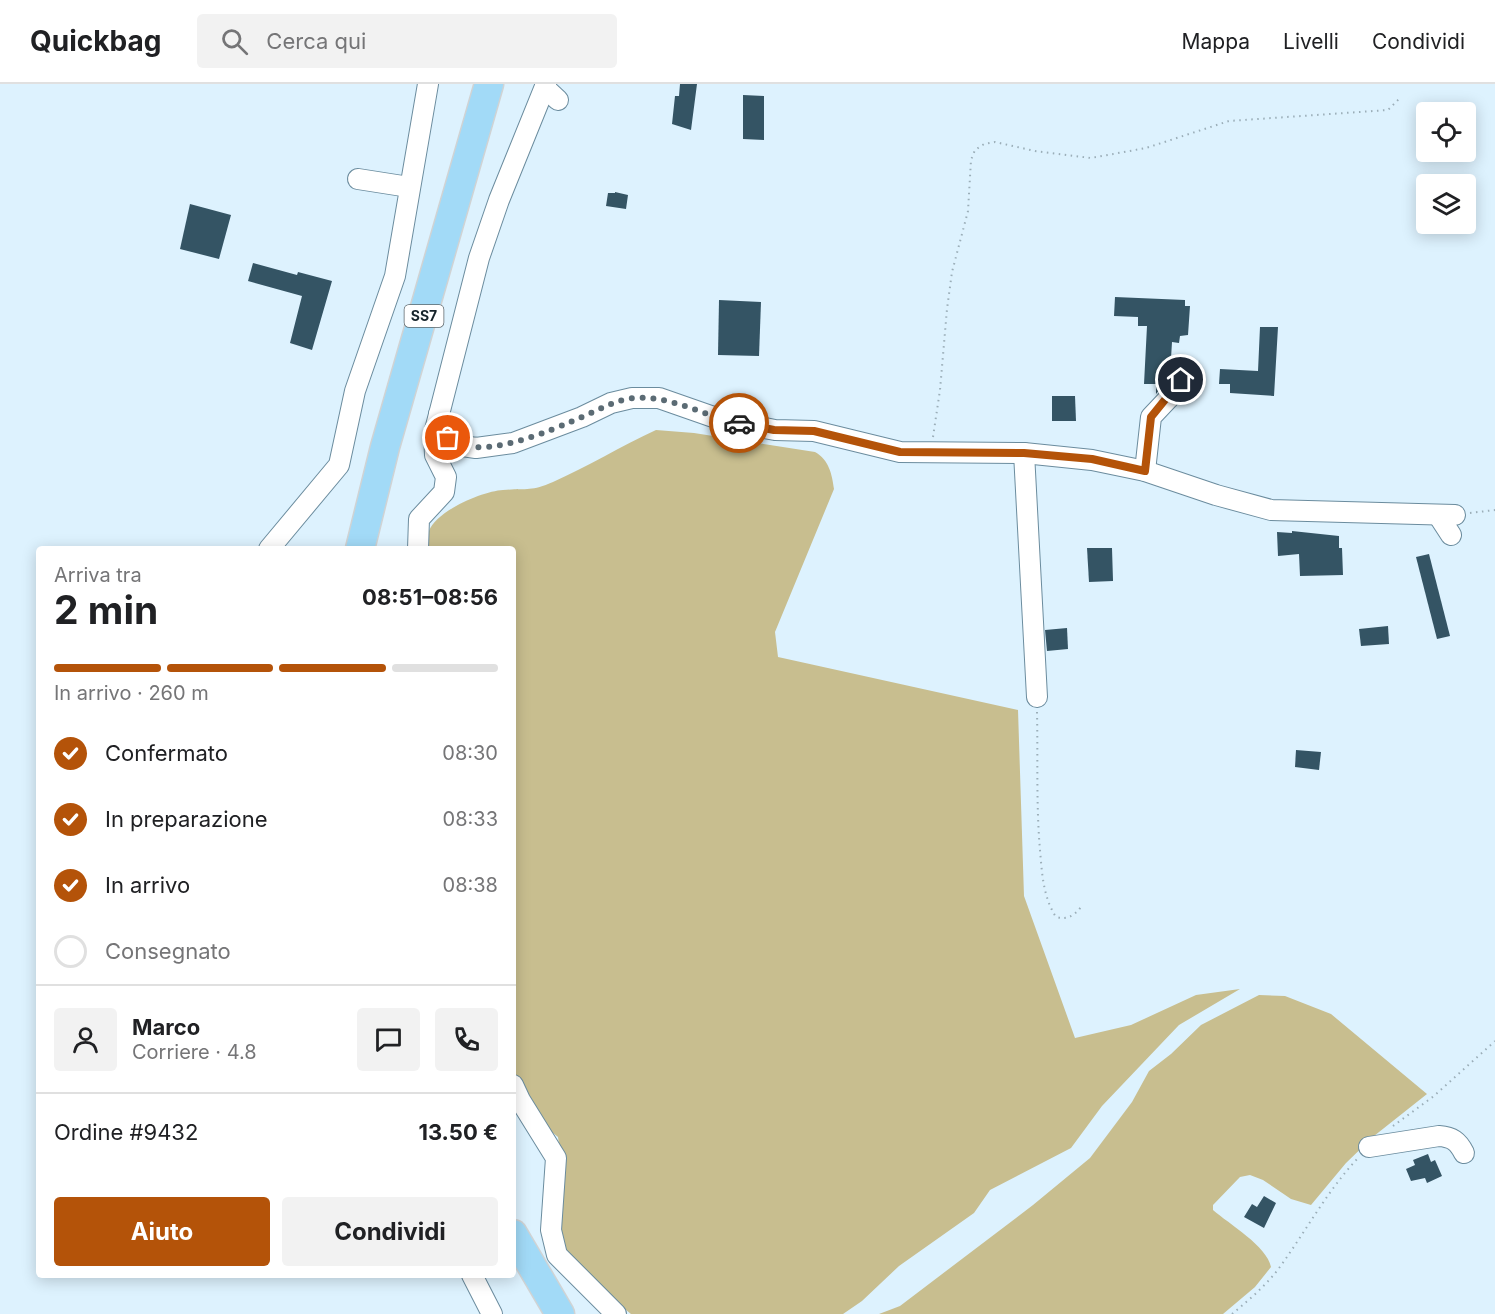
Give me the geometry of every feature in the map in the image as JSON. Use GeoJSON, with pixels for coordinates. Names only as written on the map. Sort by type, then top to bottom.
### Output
{"type":"FeatureCollection","features":[{"type":"Feature","properties":{"kind":"highway","name":"SS7"},"geometry":{"type":"LineString","coordinates":[[361,546],[385,447],[489,84]]}},
{"type":"Feature","properties":{"kind":"highway"},"geometry":{"type":"LineString","coordinates":[[516,1239],[560,1314]]}},
{"type":"Feature","properties":{"kind":"street"},"geometry":{"type":"LineString","coordinates":[[272,546],[339,465],[355,391],[381,303],[396,276],[409,187],[428,84]]}},
{"type":"Feature","properties":{"kind":"street"},"geometry":{"type":"LineString","coordinates":[[418,546],[418,519],[444,492],[446,477],[435,455],[434,434],[479,258],[499,200],[549,91]]}},
{"type":"Feature","properties":{"kind":"street"},"geometry":{"type":"LineString","coordinates":[[358,179],[409,187]]}},
{"type":"Feature","properties":{"kind":"street"},"geometry":{"type":"LineString","coordinates":[[1145,471],[1151,417],[1181,380]]}},
{"type":"Feature","properties":{"kind":"street"},"geometry":{"type":"LineString","coordinates":[[439,414],[448,438],[456,445],[476,448],[513,443],[582,417],[611,403],[632,398],[659,398],[722,420],[774,430],[814,431],[900,452],[1036,451],[1092,459],[1145,471],[1216,495],[1271,510],[1447,515],[1451,535]]}},
{"type":"Feature","properties":{"kind":"street"},"geometry":{"type":"LineString","coordinates":[[1036,451],[1037,697]]}},
{"type":"Feature","properties":{"kind":"street"},"geometry":{"type":"LineString","coordinates":[[516,1091],[555,1158],[551,1230],[557,1255],[616,1314]]}},
{"type":"Feature","properties":{"kind":"street"},"geometry":{"type":"LineString","coordinates":[[1369,1147],[1439,1136],[1454,1139],[1464,1153]]}},
{"type":"Feature","properties":{"kind":"street"},"geometry":{"type":"LineString","coordinates":[[474,1278],[492,1314]]}},
{"type":"Feature","properties":{"kind":"path"},"geometry":{"type":"LineString","coordinates":[[926,453],[934,435],[945,349],[950,281],[968,211],[971,160],[975,150],[984,144],[995,142],[1035,151],[1091,158],[1146,148],[1229,121],[1388,110],[1400,98]]}},
{"type":"Feature","properties":{"kind":"path"},"geometry":{"type":"LineString","coordinates":[[1447,515],[1495,510]]}},
{"type":"Feature","properties":{"kind":"path"},"geometry":{"type":"LineString","coordinates":[[1037,697],[1037,813],[1045,892],[1050,908],[1056,917],[1064,919],[1075,914],[1081,907]]}},
{"type":"Feature","properties":{"kind":"path"},"geometry":{"type":"LineString","coordinates":[[1232,1314],[1267,1283],[1341,1177],[1369,1147],[1434,1096],[1495,1041]]}},
{"type":"Feature","properties":{"kind":"shaded area"},"geometry":{"type":"Polygon","coordinates":[[[656,430],[694,433],[815,452],[820,455],[827,463],[834,489],[775,632],[778,657],[1018,710],[1024,896],[1075,1038],[1131,1025],[1196,995],[1240,989],[1179,1025],[1102,1106],[1071,1148],[990,1190],[974,1213],[899,1266],[862,1301],[843,1314],[631,1314],[604,1292],[558,1242],[560,1151],[558,1137],[542,1124],[516,1082],[516,546],[429,546],[428,533],[441,516],[461,503],[494,491],[545,485],[656,430]]]}},
{"type":"Feature","properties":{"kind":"shaded area"},"geometry":{"type":"Polygon","coordinates":[[[1259,995],[1285,996],[1331,1014],[1427,1094],[1374,1136],[1346,1163],[1311,1205],[1291,1199],[1263,1180],[1250,1175],[1240,1177],[1213,1205],[1213,1210],[1255,1243],[1268,1259],[1271,1267],[1255,1287],[1223,1314],[879,1314],[900,1306],[1033,1205],[1090,1158],[1132,1102],[1149,1071],[1171,1054],[1201,1025],[1259,995]]]}},
{"type":"Feature","properties":{"kind":"building"},"geometry":{"type":"Polygon","coordinates":[[[680,84],[697,84],[691,130],[672,124],[675,96],[679,96],[680,84]]]}},
{"type":"Feature","properties":{"kind":"building"},"geometry":{"type":"Polygon","coordinates":[[[743,95],[764,96],[764,140],[743,139],[743,95]]]}},
{"type":"Feature","properties":{"kind":"building"},"geometry":{"type":"Polygon","coordinates":[[[608,193],[628,195],[626,209],[606,206],[608,193]]]}},
{"type":"Feature","properties":{"kind":"building"},"geometry":{"type":"Polygon","coordinates":[[[190,204],[231,215],[219,259],[180,249],[190,204]]]}},
{"type":"Feature","properties":{"kind":"building"},"geometry":{"type":"Polygon","coordinates":[[[253,263],[297,275],[298,272],[332,281],[312,350],[290,343],[302,296],[248,281],[253,263]]]}},
{"type":"Feature","properties":{"kind":"building"},"geometry":{"type":"Polygon","coordinates":[[[1115,297],[1185,300],[1185,306],[1190,306],[1188,335],[1180,336],[1179,343],[1172,342],[1170,375],[1156,394],[1156,384],[1144,384],[1147,326],[1138,326],[1138,317],[1114,316],[1115,297]]]}},
{"type":"Feature","properties":{"kind":"building"},"geometry":{"type":"Polygon","coordinates":[[[719,300],[761,302],[759,356],[718,355],[719,300]]]}},
{"type":"Feature","properties":{"kind":"building"},"geometry":{"type":"Polygon","coordinates":[[[1260,327],[1278,327],[1274,396],[1230,393],[1230,384],[1219,384],[1220,369],[1258,371],[1260,327]]]}},
{"type":"Feature","properties":{"kind":"building"},"geometry":{"type":"Polygon","coordinates":[[[1052,396],[1075,396],[1076,421],[1052,421],[1052,396]]]}},
{"type":"Feature","properties":{"kind":"building"},"geometry":{"type":"Polygon","coordinates":[[[1292,531],[1339,536],[1343,575],[1300,576],[1299,554],[1278,556],[1277,532],[1292,533],[1292,531]]]}},
{"type":"Feature","properties":{"kind":"building"},"geometry":{"type":"Polygon","coordinates":[[[1087,548],[1112,548],[1113,581],[1089,582],[1087,548]]]}},
{"type":"Feature","properties":{"kind":"building"},"geometry":{"type":"Polygon","coordinates":[[[1429,554],[1450,636],[1437,639],[1416,557],[1429,554]]]}},
{"type":"Feature","properties":{"kind":"building"},"geometry":{"type":"Polygon","coordinates":[[[1388,626],[1389,644],[1361,646],[1359,629],[1388,626]]]}},
{"type":"Feature","properties":{"kind":"building"},"geometry":{"type":"Polygon","coordinates":[[[1067,628],[1068,649],[1047,651],[1045,630],[1067,628]]]}},
{"type":"Feature","properties":{"kind":"building"},"geometry":{"type":"Polygon","coordinates":[[[1296,750],[1321,752],[1319,770],[1295,767],[1296,750]]]}},
{"type":"Feature","properties":{"kind":"building"},"geometry":{"type":"Polygon","coordinates":[[[1428,1154],[1431,1162],[1435,1160],[1442,1176],[1427,1183],[1425,1178],[1411,1181],[1406,1169],[1415,1165],[1413,1160],[1428,1154]]]}},
{"type":"Feature","properties":{"kind":"building"},"geometry":{"type":"Polygon","coordinates":[[[1264,1196],[1276,1203],[1264,1228],[1244,1217],[1252,1204],[1257,1207],[1264,1196]]]}},
{"type":"Feature","properties":{"kind":"way so far"},"geometry":{"type":"LineString","coordinates":[[448,438],[456,445],[476,448],[513,443],[582,417],[611,403],[632,398],[659,398],[722,420],[739,423]]}},
{"type":"Feature","properties":{"kind":"route"},"geometry":{"type":"LineString","coordinates":[[739,423],[774,430],[814,431],[900,452],[1024,453],[1092,459],[1145,471],[1151,417],[1168,399],[1181,380]]}}]}
